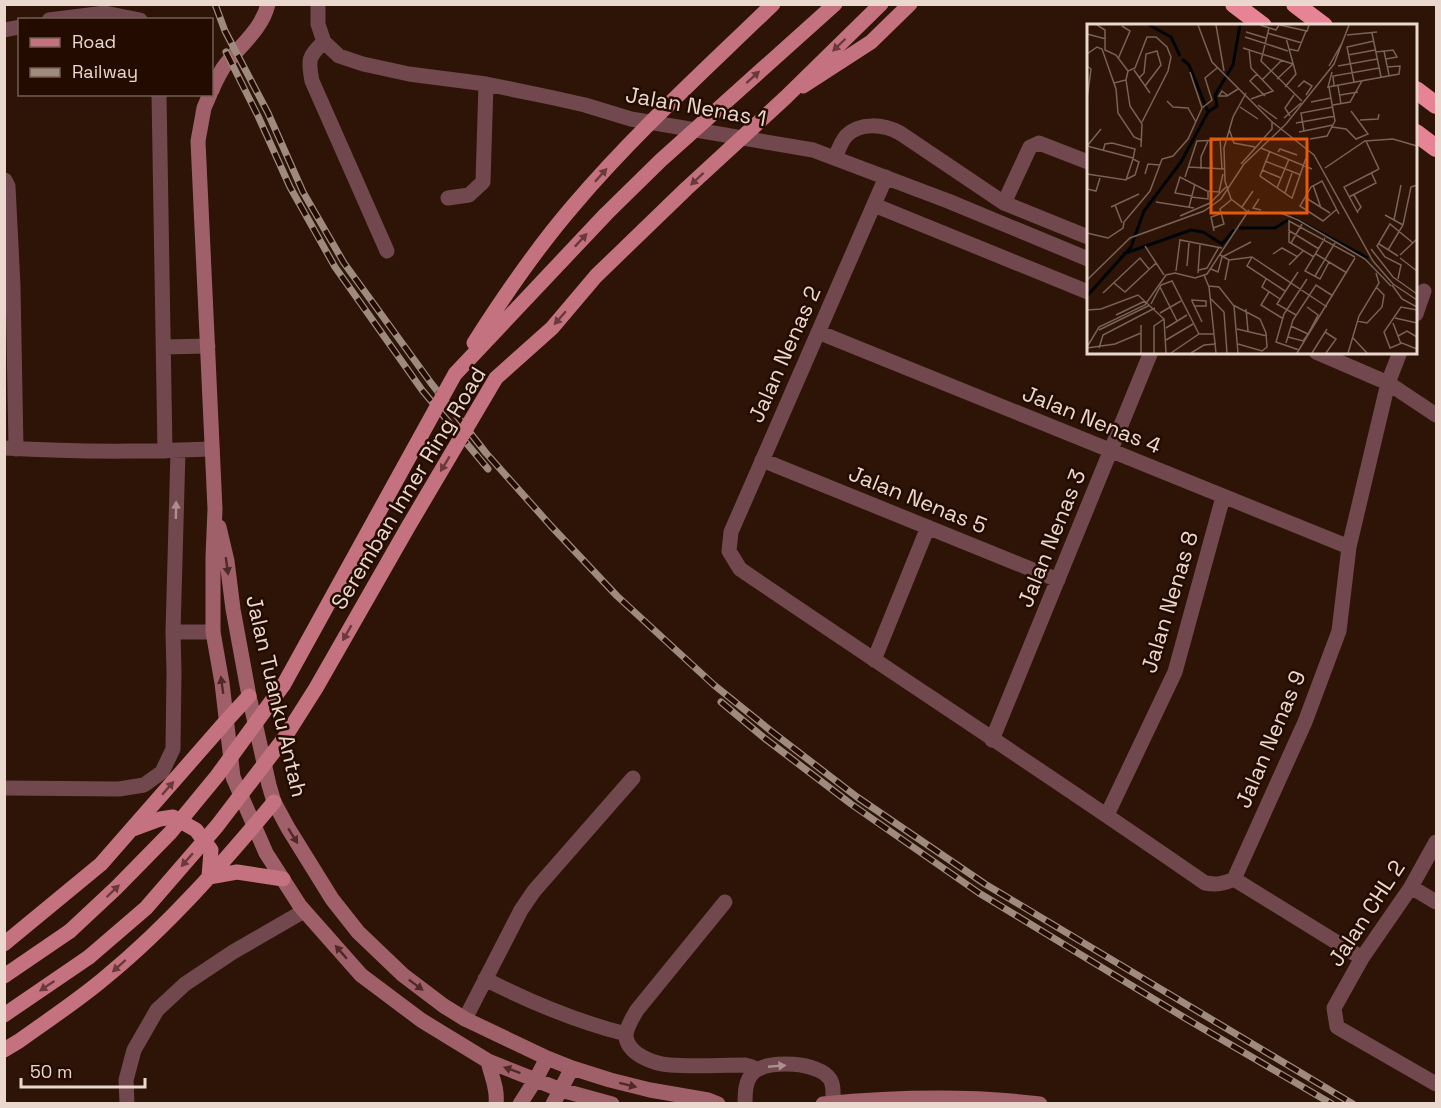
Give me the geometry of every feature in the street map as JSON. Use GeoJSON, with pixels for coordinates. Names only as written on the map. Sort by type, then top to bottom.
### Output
{"type":"FeatureCollection","features":[{"type":"Feature","properties":{"kind":"highway"},"geometry":{"type":"LineString","coordinates":[[1234,4],[1260,24]]}},
{"type":"Feature","properties":{"kind":"highway"},"geometry":{"type":"LineString","coordinates":[[1295,4],[1321,24]]}},
{"type":"Feature","properties":{"kind":"highway"},"geometry":{"type":"LineString","coordinates":[[1417,91],[1437,105]]}},
{"type":"Feature","properties":{"kind":"highway"},"geometry":{"type":"LineString","coordinates":[[1417,134],[1437,148]]}},
{"type":"Feature","properties":{"kind":"main road"},"geometry":{"type":"LineString","coordinates":[[213,88],[223,68],[259,24],[268,4]]}},
{"type":"Feature","properties":{"kind":"main road"},"geometry":{"type":"LineString","coordinates":[[454,374],[507,290],[572,207],[627,145],[773,4]]}},
{"type":"Feature","properties":{"kind":"main road","name":"Seremban Inner Ring Road"},"geometry":{"type":"LineString","coordinates":[[4,976],[70,931],[116,888],[170,833],[217,776],[284,684],[454,374],[606,214],[660,161],[835,4]]}},
{"type":"Feature","properties":{"kind":"main road","name":"Seremban Inner Ring Road"},"geometry":{"type":"LineString","coordinates":[[4,1015],[89,957],[146,908],[217,826],[285,737],[316,688],[496,378],[552,328],[596,276],[881,4]]}},
{"type":"Feature","properties":{"kind":"main road"},"geometry":{"type":"LineString","coordinates":[[786,97],[871,42],[910,4]]}},
{"type":"Feature","properties":{"kind":"main road","name":"Jalan Tuanku Antah"},"geometry":{"type":"LineString","coordinates":[[209,96],[204,108],[198,141],[215,509],[213,632],[222,683],[233,777],[266,852],[283,879],[304,910],[361,975],[421,1020],[488,1061],[561,1090],[612,1104]]}},
{"type":"Feature","properties":{"kind":"main road","name":"Jalan Tuanku Antah"},"geometry":{"type":"LineString","coordinates":[[215,509],[227,561],[249,696],[274,802],[332,899],[358,932],[403,975],[465,1019],[572,1068],[650,1090],[708,1100],[718,1104]]}},
{"type":"Feature","properties":{"kind":"main road"},"geometry":{"type":"LineString","coordinates":[[4,944],[102,864],[249,696]]}},
{"type":"Feature","properties":{"kind":"main road"},"geometry":{"type":"LineString","coordinates":[[4,1050],[106,977],[153,936],[209,877],[274,802]]}},
{"type":"Feature","properties":{"kind":"main road"},"geometry":{"type":"LineString","coordinates":[[131,830],[160,819],[173,817],[196,830],[211,850],[209,877]]}},
{"type":"Feature","properties":{"kind":"main road"},"geometry":{"type":"LineString","coordinates":[[209,877],[237,872],[283,879]]}},
{"type":"Feature","properties":{"kind":"main road"},"geometry":{"type":"LineString","coordinates":[[520,1104],[547,1058]]}},
{"type":"Feature","properties":{"kind":"main road"},"geometry":{"type":"LineString","coordinates":[[488,1061],[497,1091],[496,1104]]}},
{"type":"Feature","properties":{"kind":"main road"},"geometry":{"type":"LineString","coordinates":[[553,1104],[572,1068]]}},
{"type":"Feature","properties":{"kind":"main road"},"geometry":{"type":"LineString","coordinates":[[828,1103],[884,1098],[955,1097],[1002,1099],[1040,1104]]}},
{"type":"Feature","properties":{"kind":"street"},"geometry":{"type":"LineString","coordinates":[[318,4],[318,24],[324,42],[310,58],[312,81],[387,251]]}},
{"type":"Feature","properties":{"kind":"street"},"geometry":{"type":"LineString","coordinates":[[65,18],[105,13],[131,18]]}},
{"type":"Feature","properties":{"kind":"street","name":"Jalan Nenas 1"},"geometry":{"type":"LineString","coordinates":[[324,42],[339,56],[363,64],[409,74],[486,84],[585,105],[631,119],[813,150],[1087,258]]}},
{"type":"Feature","properties":{"kind":"street"},"geometry":{"type":"LineString","coordinates":[[448,198],[469,195],[483,182],[486,84]]}},
{"type":"Feature","properties":{"kind":"street"},"geometry":{"type":"LineString","coordinates":[[4,788],[119,789],[144,785],[162,772],[173,749],[172,451],[164,347],[159,96]]}},
{"type":"Feature","properties":{"kind":"street"},"geometry":{"type":"LineString","coordinates":[[835,158],[841,142],[856,129],[874,126],[889,127],[1004,203],[1087,236]]}},
{"type":"Feature","properties":{"kind":"street"},"geometry":{"type":"LineString","coordinates":[[1004,203],[1030,147],[1039,143],[1087,161]]}},
{"type":"Feature","properties":{"kind":"street","name":"Jalan Nenas 2"},"geometry":{"type":"LineString","coordinates":[[874,660],[740,569],[729,551],[731,532],[886,177]]}},
{"type":"Feature","properties":{"kind":"street"},"geometry":{"type":"LineString","coordinates":[[4,180],[8,186],[13,286],[10,448],[51,451],[212,449]]}},
{"type":"Feature","properties":{"kind":"street"},"geometry":{"type":"LineString","coordinates":[[968,210],[979,185]]}},
{"type":"Feature","properties":{"kind":"street"},"geometry":{"type":"LineString","coordinates":[[874,205],[1087,291]]}},
{"type":"Feature","properties":{"kind":"street"},"geometry":{"type":"LineString","coordinates":[[1417,311],[1424,291]]}},
{"type":"Feature","properties":{"kind":"street","name":"Jalan Nenas 4"},"geometry":{"type":"LineString","coordinates":[[818,333],[1349,548]]}},
{"type":"Feature","properties":{"kind":"street"},"geometry":{"type":"LineString","coordinates":[[164,347],[208,346]]}},
{"type":"Feature","properties":{"kind":"street","name":"Jalan Nenas 3"},"geometry":{"type":"LineString","coordinates":[[992,740],[1150,354]]}},
{"type":"Feature","properties":{"kind":"street"},"geometry":{"type":"LineString","coordinates":[[1321,354],[1388,383],[1437,415]]}},
{"type":"Feature","properties":{"kind":"street","name":"Jalan Nenas 9"},"geometry":{"type":"LineString","coordinates":[[1234,879],[1305,722],[1339,631],[1349,548],[1388,383],[1399,354]]}},
{"type":"Feature","properties":{"kind":"street","name":"Jalan Nenas 5"},"geometry":{"type":"LineString","coordinates":[[762,460],[1058,580]]}},
{"type":"Feature","properties":{"kind":"street","name":"Jalan Nenas 8"},"geometry":{"type":"LineString","coordinates":[[1107,815],[1175,672],[1223,496]]}},
{"type":"Feature","properties":{"kind":"street"},"geometry":{"type":"LineString","coordinates":[[928,527],[874,660],[1205,883],[1224,884],[1234,879],[1362,958]]}},
{"type":"Feature","properties":{"kind":"street"},"geometry":{"type":"LineString","coordinates":[[173,632],[213,632]]}},
{"type":"Feature","properties":{"kind":"street"},"geometry":{"type":"LineString","coordinates":[[465,1019],[521,910],[534,891],[633,778]]}},
{"type":"Feature","properties":{"kind":"street","name":"Jalan CHL 2"},"geometry":{"type":"LineString","coordinates":[[1437,842],[1411,887],[1362,958],[1334,1008],[1337,1027],[1437,1084]]}},
{"type":"Feature","properties":{"kind":"street"},"geometry":{"type":"LineString","coordinates":[[1411,887],[1437,902]]}},
{"type":"Feature","properties":{"kind":"street"},"geometry":{"type":"LineString","coordinates":[[725,902],[637,1010],[626,1034],[628,1043],[634,1051],[650,1060],[669,1065],[745,1065],[752,1067],[755,1071]]}},
{"type":"Feature","properties":{"kind":"street"},"geometry":{"type":"LineString","coordinates":[[127,1104],[126,1080],[134,1050],[157,1010],[186,984],[233,952],[304,910]]}},
{"type":"Feature","properties":{"kind":"street"},"geometry":{"type":"LineString","coordinates":[[485,979],[561,1013],[626,1034]]}},
{"type":"Feature","properties":{"kind":"street"},"geometry":{"type":"LineString","coordinates":[[745,1104],[746,1085],[755,1071],[763,1067],[784,1064],[813,1068],[828,1077],[832,1083],[828,1103]]}},
{"type":"Feature","properties":{"kind":"railway"},"geometry":{"type":"LineString","coordinates":[[215,4],[225,31],[268,113],[303,192],[344,263],[431,383],[486,453],[617,596],[714,685],[857,797],[985,884],[1353,1104]]}},
{"type":"Feature","properties":{"kind":"railway"},"geometry":{"type":"LineString","coordinates":[[226,52],[290,187],[335,267],[422,390],[488,469]]}},
{"type":"Feature","properties":{"kind":"railway"},"geometry":{"type":"LineString","coordinates":[[721,702],[851,804],[979,893],[1332,1104]]}}]}
